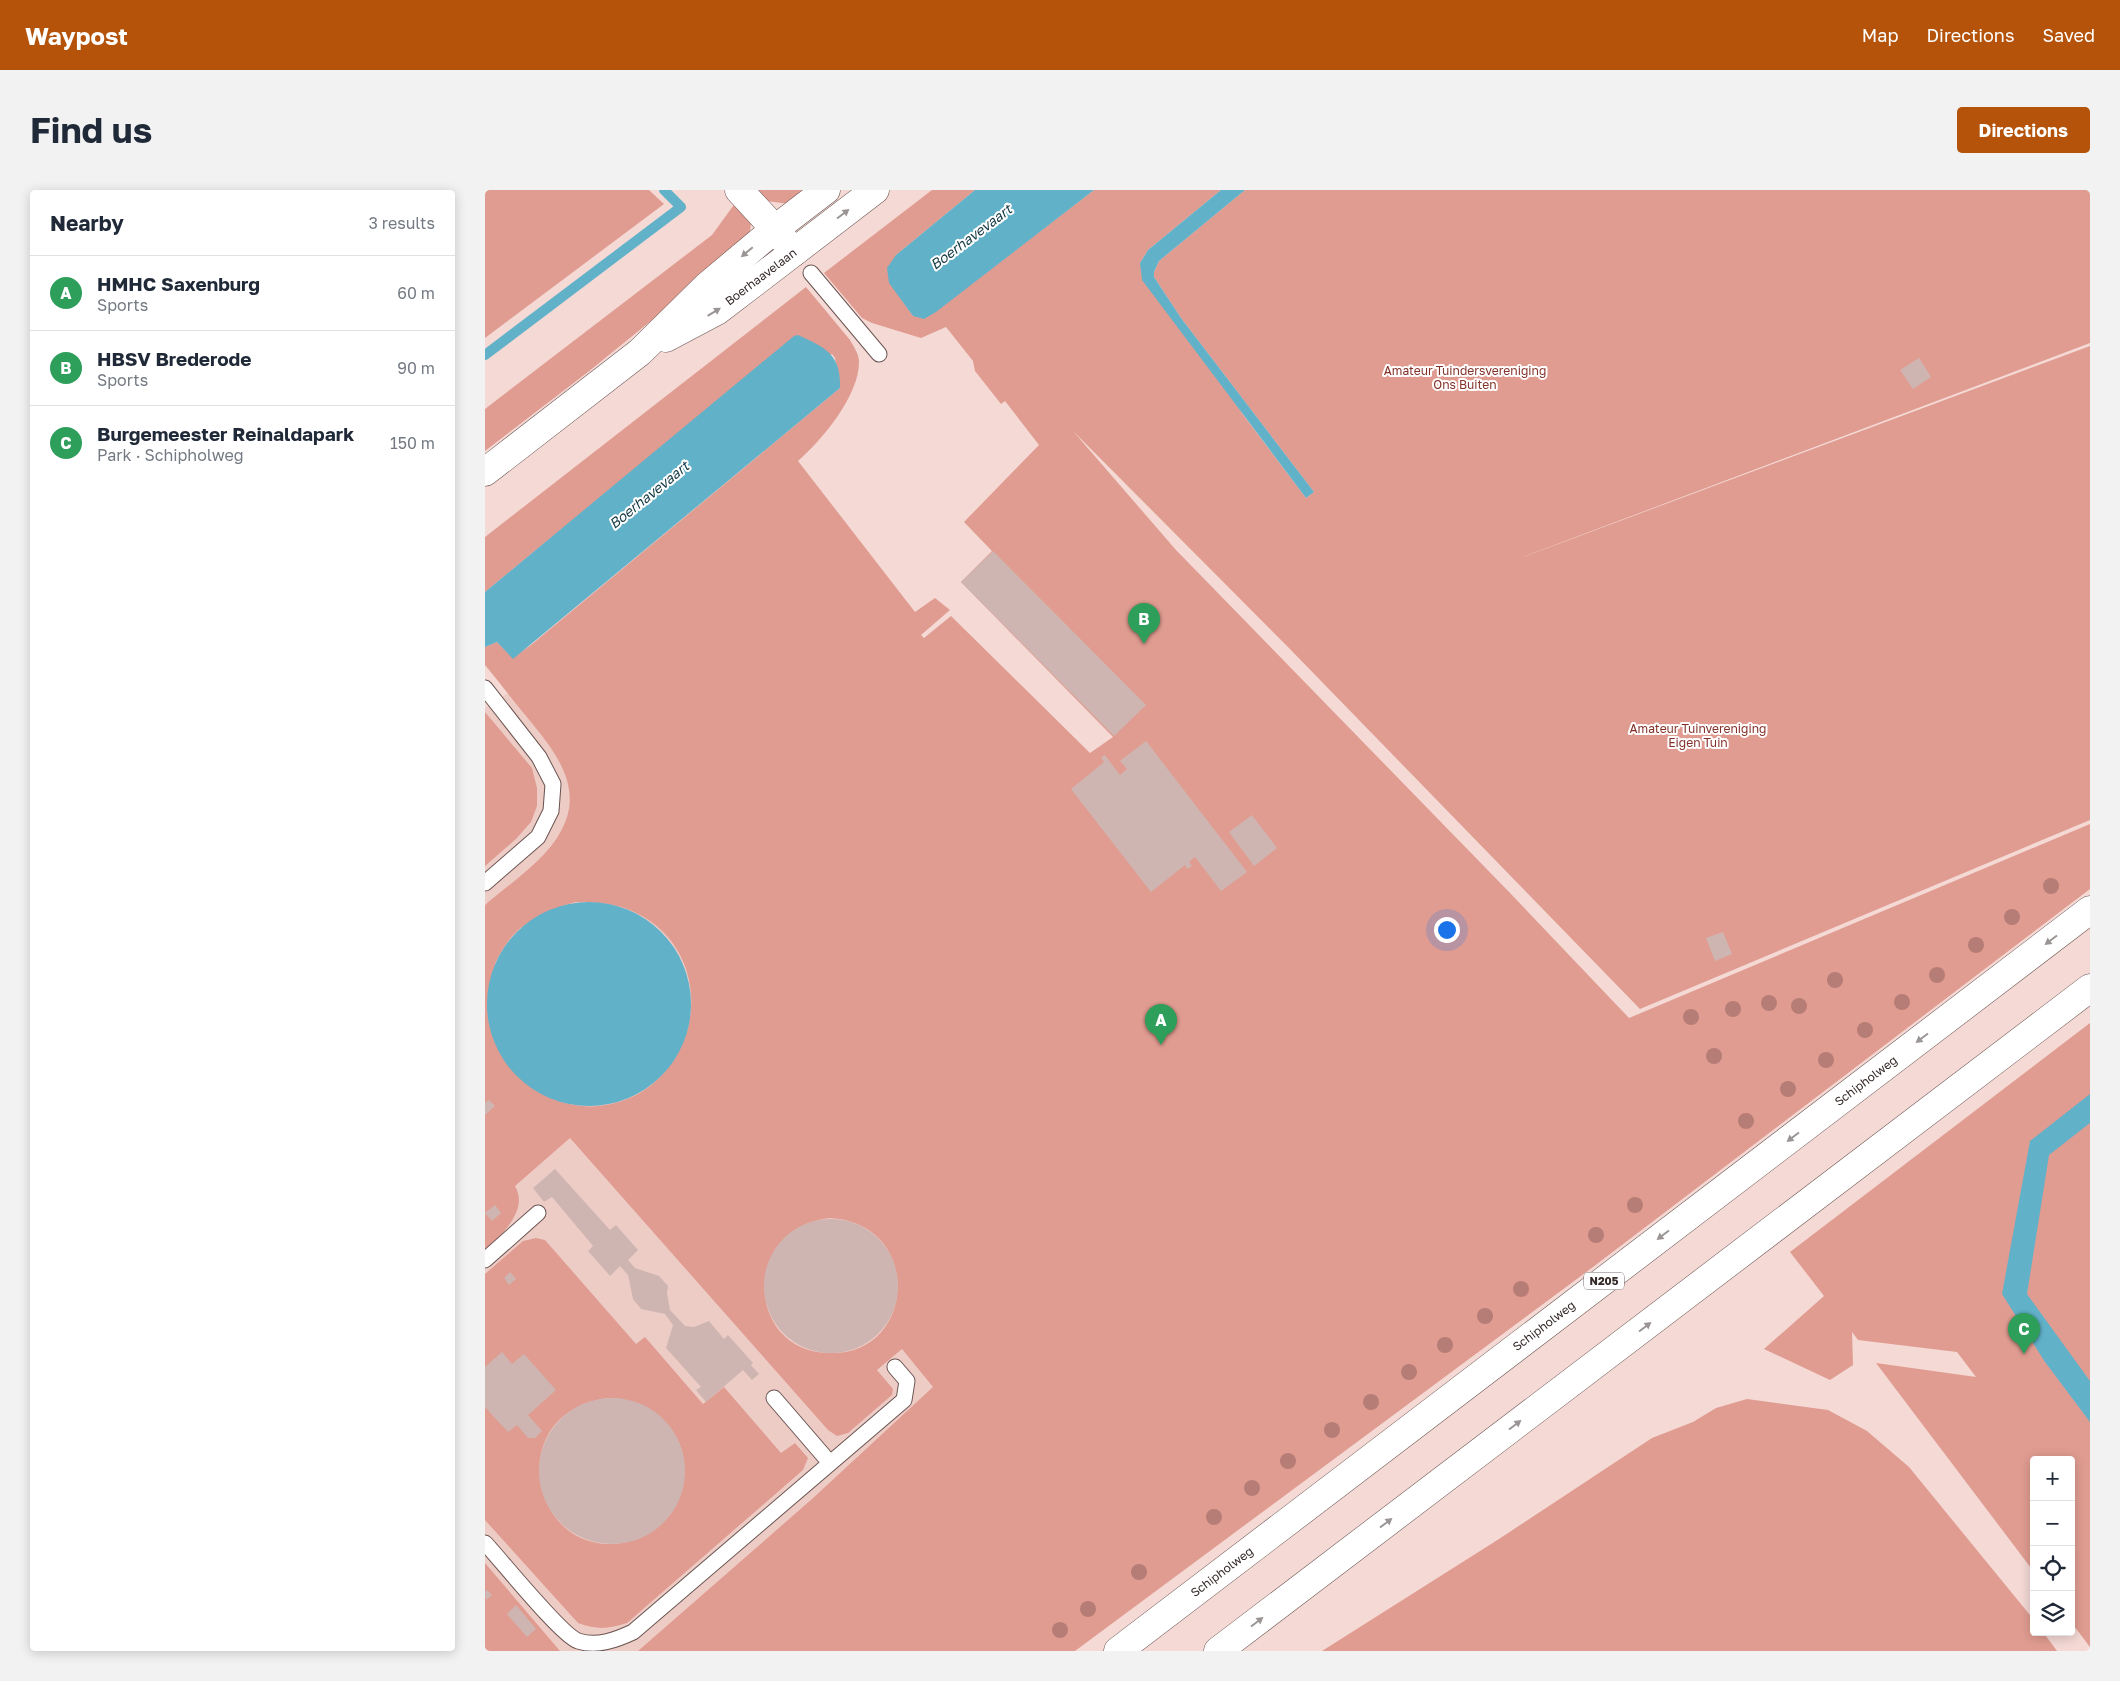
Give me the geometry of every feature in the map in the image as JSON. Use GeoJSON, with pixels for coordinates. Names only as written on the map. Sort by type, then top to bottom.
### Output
{"type":"FeatureCollection","features":[{"type":"Feature","properties":{"kind":"main road"},"geometry":{"type":"LineString","coordinates":[[739,190],[794,252]]}},
{"type":"Feature","properties":{"kind":"main road","name":"Boerhaavelaan"},"geometry":{"type":"LineString","coordinates":[[485,472],[640,352],[707,286],[775,229],[826,190]]}},
{"type":"Feature","properties":{"kind":"main road","name":"Boerhaavelaan"},"geometry":{"type":"LineString","coordinates":[[640,352],[717,310],[875,190]]}},
{"type":"Feature","properties":{"kind":"main road","name":"Schipholweg"},"geometry":{"type":"LineString","coordinates":[[1118,1651],[2090,910]]}},
{"type":"Feature","properties":{"kind":"main road"},"geometry":{"type":"LineString","coordinates":[[1218,1651],[2090,988]]}},
{"type":"Feature","properties":{"kind":"lane"},"geometry":{"type":"LineString","coordinates":[[811,273],[879,354]]}},
{"type":"Feature","properties":{"kind":"lane"},"geometry":{"type":"LineString","coordinates":[[485,688],[539,757],[553,784],[551,811],[537,837],[485,883]]}},
{"type":"Feature","properties":{"kind":"lane"},"geometry":{"type":"LineString","coordinates":[[485,1260],[538,1214]]}},
{"type":"Feature","properties":{"kind":"lane"},"geometry":{"type":"LineString","coordinates":[[485,1543],[562,1629],[577,1641],[611,1642],[633,1632],[904,1400],[907,1381],[895,1367]]}},
{"type":"Feature","properties":{"kind":"lane"},"geometry":{"type":"LineString","coordinates":[[774,1398],[830,1463]]}},
{"type":"Feature","properties":{"kind":"shaded area"},"geometry":{"type":"Polygon","coordinates":[[[516,688],[1029,1340],[681,1651],[485,1651],[485,708],[516,688]]]}},
{"type":"Feature","properties":{"kind":"green space"},"geometry":{"type":"Polygon","coordinates":[[[485,190],[649,190],[664,204],[485,338],[485,190]]]}},
{"type":"Feature","properties":{"kind":"green space"},"geometry":{"type":"Polygon","coordinates":[[[756,190],[816,190],[796,205],[767,201],[756,190]]]}},
{"type":"Feature","properties":{"kind":"green space"},"geometry":{"type":"Polygon","coordinates":[[[932,190],[975,190],[896,255],[902,300],[913,316],[936,311],[1094,190],[1221,190],[1148,250],[1140,263],[1244,416],[1306,498],[1314,492],[1181,318],[1154,277],[1159,261],[1245,190],[2090,190],[2090,343],[1523,557],[2090,346],[2090,820],[1640,1009],[1287,646],[1073,431],[1176,550],[1629,1018],[2090,824],[2090,889],[1593,1267],[1075,1651],[638,1651],[812,1499],[933,1387],[902,1349],[877,1370],[893,1389],[892,1395],[848,1433],[837,1436],[828,1430],[570,1138],[515,1186],[519,1204],[516,1213],[506,1229],[485,1249],[485,905],[537,862],[546,852],[561,831],[568,814],[570,799],[568,783],[555,755],[536,728],[485,665],[485,647],[497,642],[513,658],[531,645],[840,388],[835,358],[832,354],[620,481],[485,592],[485,537],[806,287],[850,340],[857,353],[859,362],[853,389],[846,403],[828,429],[798,461],[915,612],[935,598],[950,610],[921,635],[924,638],[951,616],[1090,753],[1113,737],[961,582],[992,551],[964,522],[1039,445],[1005,401],[1001,404],[975,371],[973,361],[946,327],[921,338],[872,323],[862,318],[824,273],[932,190]],[[576,902],[541,916],[511,937],[495,964],[496,1016],[504,1041],[515,1064],[530,1082],[550,1096],[573,1105],[599,1106],[619,1102],[637,1095],[653,1084],[667,1069],[680,1048],[688,1026],[691,1004],[689,981],[682,960],[670,940],[654,924],[632,911],[618,906],[576,902]],[[830,1218],[801,1227],[780,1243],[768,1265],[765,1288],[769,1312],[781,1332],[801,1347],[828,1353],[857,1349],[879,1334],[893,1313],[898,1289],[894,1264],[882,1242],[861,1225],[830,1218]]]}},
{"type":"Feature","properties":{"kind":"green space"},"geometry":{"type":"Polygon","coordinates":[[[736,202],[752,218],[748,242],[588,372],[485,451],[485,409],[712,235],[736,202]]]}},
{"type":"Feature","properties":{"kind":"green space"},"geometry":{"type":"Polygon","coordinates":[[[485,712],[532,768],[537,788],[537,806],[531,822],[516,839],[485,866],[485,712]]]}},
{"type":"Feature","properties":{"kind":"green space"},"geometry":{"type":"Polygon","coordinates":[[[2090,1023],[2090,1647],[2075,1627],[2075,1456],[2030,1456],[2030,1567],[1876,1363],[1976,1377],[1957,1352],[1858,1340],[1852,1332],[1853,1365],[1830,1380],[1764,1349],[1824,1296],[1790,1252],[2090,1023]]]}},
{"type":"Feature","properties":{"kind":"green space"},"geometry":{"type":"Polygon","coordinates":[[[536,1238],[545,1240],[636,1344],[645,1337],[703,1404],[724,1387],[781,1453],[795,1443],[808,1458],[803,1470],[627,1623],[614,1627],[597,1628],[578,1623],[485,1520],[485,1274],[523,1241],[536,1238]],[[608,1398],[574,1409],[551,1429],[541,1455],[541,1483],[550,1509],[568,1530],[594,1542],[627,1542],[645,1535],[666,1518],[680,1493],[685,1473],[683,1454],[676,1436],[664,1421],[649,1409],[630,1401],[608,1398]]]}},
{"type":"Feature","properties":{"kind":"green space"},"geometry":{"type":"Polygon","coordinates":[[[1747,1399],[1828,1410],[1867,1431],[1909,1467],[2030,1615],[2030,1636],[2046,1636],[2057,1651],[1322,1651],[1499,1539],[1652,1438],[1693,1422],[1716,1408],[1747,1399]]]}},
{"type":"Feature","properties":{"kind":"green space"},"geometry":{"type":"Polygon","coordinates":[[[485,1563],[560,1651],[485,1651],[485,1563]]]}},
{"type":"Feature","properties":{"kind":"water","name":"Boerhavevaart"},"geometry":{"type":"Polygon","coordinates":[[[975,190],[1094,190],[936,312],[924,319],[913,316],[889,283],[887,268],[896,255],[975,190]]]}},
{"type":"Feature","properties":{"kind":"water"},"geometry":{"type":"Polygon","coordinates":[[[1221,190],[1245,190],[1159,261],[1154,277],[1181,318],[1314,492],[1306,498],[1142,280],[1140,263],[1148,250],[1221,190]]]}},
{"type":"Feature","properties":{"kind":"water","name":"Boerhavevaart"},"geometry":{"type":"Polygon","coordinates":[[[798,335],[817,344],[835,360],[840,376],[840,388],[513,659],[497,642],[485,647],[485,592],[794,336],[798,335]]]}},
{"type":"Feature","properties":{"kind":"water"},"geometry":{"type":"Polygon","coordinates":[[[579,902],[599,902],[628,909],[654,925],[668,939],[684,965],[691,994],[691,1014],[684,1043],[668,1069],[654,1083],[628,1099],[619,1102],[599,1106],[579,1106],[550,1099],[524,1083],[510,1069],[494,1043],[491,1034],[487,1014],[487,994],[494,965],[510,939],[524,925],[550,909],[559,906],[579,902]]]}},
{"type":"Feature","properties":{"kind":"water"},"geometry":{"type":"Polygon","coordinates":[[[2090,1094],[2090,1123],[2049,1155],[2027,1294],[2090,1381],[2090,1422],[2045,1362],[2002,1294],[2030,1141],[2090,1094]]]}},
{"type":"Feature","properties":{"kind":"building"},"geometry":{"type":"Polygon","coordinates":[[[1919,358],[1931,377],[1913,389],[1900,370],[1919,358]]]}},
{"type":"Feature","properties":{"kind":"building"},"geometry":{"type":"Polygon","coordinates":[[[993,551],[1146,705],[1114,736],[961,582],[993,551]]]}},
{"type":"Feature","properties":{"kind":"building"},"geometry":{"type":"Polygon","coordinates":[[[1146,741],[1247,872],[1221,891],[1195,857],[1189,862],[1192,866],[1187,869],[1185,865],[1151,892],[1071,789],[1104,762],[1101,758],[1105,755],[1120,775],[1127,769],[1120,761],[1146,741]]]}},
{"type":"Feature","properties":{"kind":"building"},"geometry":{"type":"Polygon","coordinates":[[[1252,815],[1277,848],[1254,866],[1229,832],[1252,815]]]}},
{"type":"Feature","properties":{"kind":"building"},"geometry":{"type":"Polygon","coordinates":[[[1723,932],[1732,954],[1715,961],[1706,938],[1723,932]]]}},
{"type":"Feature","properties":{"kind":"building"},"geometry":{"type":"Polygon","coordinates":[[[489,1100],[495,1106],[485,1115],[485,1103],[489,1100]]]}},
{"type":"Feature","properties":{"kind":"building"},"geometry":{"type":"Polygon","coordinates":[[[555,1169],[610,1230],[616,1225],[638,1250],[628,1260],[635,1268],[659,1276],[668,1286],[667,1293],[670,1310],[685,1326],[694,1327],[709,1321],[724,1339],[728,1335],[753,1363],[751,1365],[759,1374],[752,1380],[743,1370],[706,1402],[696,1390],[701,1387],[666,1348],[673,1325],[665,1314],[641,1309],[633,1299],[628,1275],[620,1266],[610,1276],[588,1251],[593,1246],[552,1197],[544,1202],[533,1188],[555,1169]]]}},
{"type":"Feature","properties":{"kind":"building"},"geometry":{"type":"Polygon","coordinates":[[[495,1205],[501,1213],[492,1221],[485,1213],[495,1205]]]}},
{"type":"Feature","properties":{"kind":"building"},"geometry":{"type":"Polygon","coordinates":[[[831,1219],[857,1224],[879,1238],[893,1260],[898,1286],[893,1312],[879,1334],[857,1348],[831,1353],[805,1348],[783,1334],[769,1312],[764,1286],[769,1260],[783,1238],[805,1224],[831,1219]]]}},
{"type":"Feature","properties":{"kind":"building"},"geometry":{"type":"Polygon","coordinates":[[[510,1272],[516,1279],[509,1285],[504,1278],[510,1272]]]}},
{"type":"Feature","properties":{"kind":"building"},"geometry":{"type":"Polygon","coordinates":[[[502,1352],[512,1364],[524,1354],[556,1390],[528,1415],[542,1431],[535,1438],[528,1438],[517,1425],[508,1432],[485,1407],[485,1367],[502,1352]]]}},
{"type":"Feature","properties":{"kind":"building"},"geometry":{"type":"Polygon","coordinates":[[[612,1398],[640,1404],[663,1420],[679,1443],[685,1471],[679,1499],[663,1522],[640,1538],[612,1544],[584,1538],[561,1522],[545,1499],[539,1471],[545,1443],[561,1420],[584,1404],[612,1398]]]}},
{"type":"Feature","properties":{"kind":"building"},"geometry":{"type":"Polygon","coordinates":[[[487,1590],[492,1595],[486,1600],[485,1592],[487,1590]]]}},
{"type":"Feature","properties":{"kind":"building"},"geometry":{"type":"Polygon","coordinates":[[[516,1605],[536,1629],[527,1637],[507,1614],[516,1605]]]}},
{"type":"Feature","properties":{"kind":"waterway"},"geometry":{"type":"LineString","coordinates":[[485,355],[681,207],[664,190]]}},
{"type":"Feature","properties":{"kind":"place","name":"HBSV Brederode"},"geometry":{"type":"Point","coordinates":[1144,644]}},
{"type":"Feature","properties":{"kind":"place","name":"HMHC Saxenburg"},"geometry":{"type":"Point","coordinates":[1161,1045]}},
{"type":"Feature","properties":{"kind":"place","name":"Burgemeester Reinaldapark"},"geometry":{"type":"Point","coordinates":[2024,1354]}},
{"type":"Feature","properties":{"kind":"park label","name":"Amateur Tuindersvereniging Ons Buiten"},"geometry":{"type":"Point","coordinates":[1465,378]}},
{"type":"Feature","properties":{"kind":"park label","name":"Amateur Tuinvereniging Eigen Tuin"},"geometry":{"type":"Point","coordinates":[1698,736]}}]}
